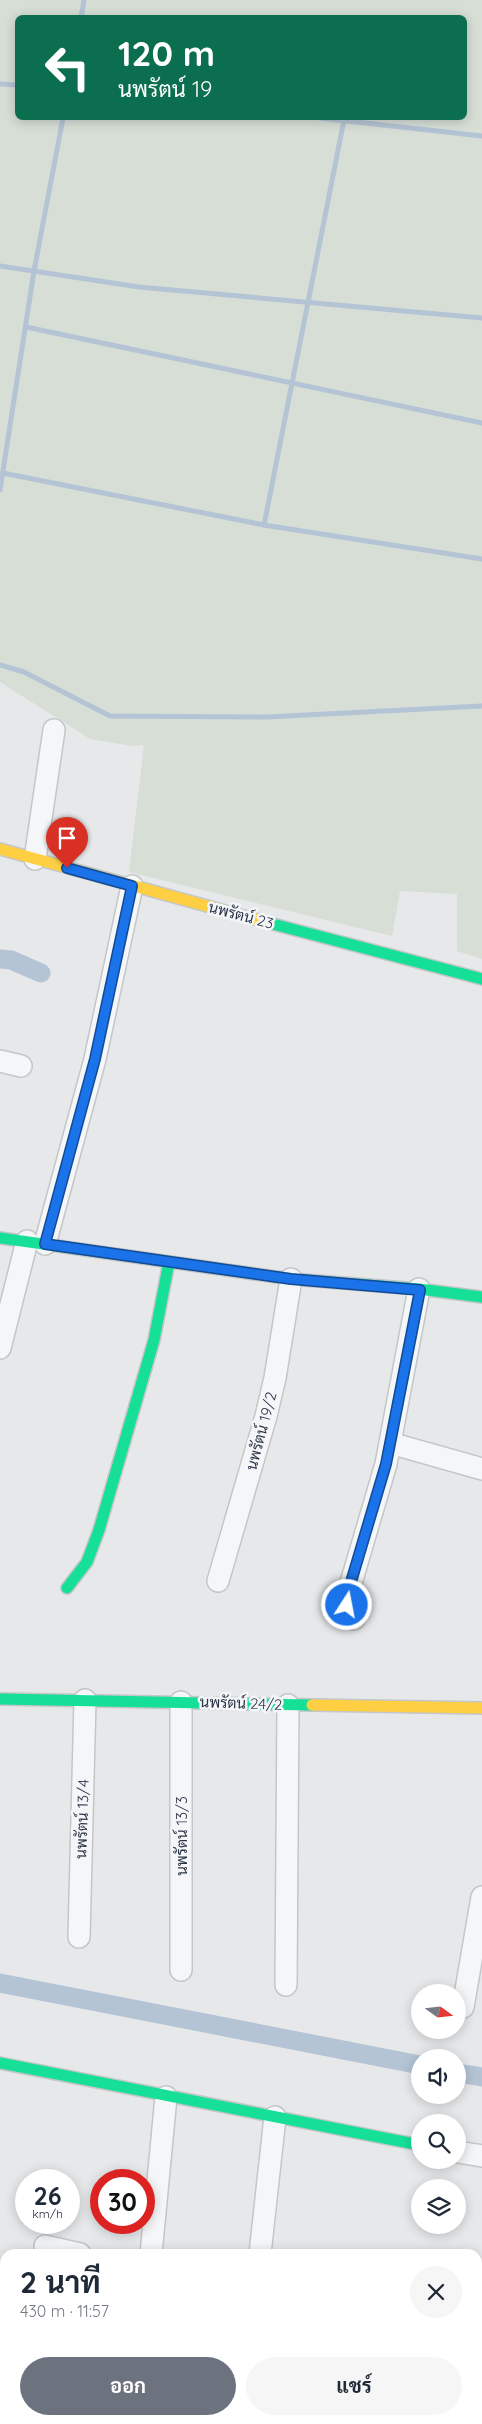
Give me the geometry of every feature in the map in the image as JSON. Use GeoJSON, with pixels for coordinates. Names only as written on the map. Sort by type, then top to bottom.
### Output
{"type":"FeatureCollection","features":[{"type":"Feature","properties":{"kind":"street"},"geometry":{"type":"LineString","coordinates":[[35,859],[54,730]]}},
{"type":"Feature","properties":{"kind":"street","name":"นพรัตน์ 23"},"geometry":{"type":"LineString","coordinates":[[0,849],[482,979]]}},
{"type":"Feature","properties":{"kind":"street"},"geometry":{"type":"LineString","coordinates":[[0,1348],[95,1059],[132,886]]}},
{"type":"Feature","properties":{"kind":"street"},"geometry":{"type":"LineString","coordinates":[[0,1061],[21,1066]]}},
{"type":"Feature","properties":{"kind":"street"},"geometry":{"type":"LineString","coordinates":[[0,1238],[291,1279],[482,1297]]}},
{"type":"Feature","properties":{"kind":"street"},"geometry":{"type":"LineString","coordinates":[[68,1588],[87,1562],[99,1530],[154,1340],[169,1262]]}},
{"type":"Feature","properties":{"kind":"street","name":"นพรัตน์ 19/2"},"geometry":{"type":"LineString","coordinates":[[218,1580],[266,1416],[275,1378],[291,1279]]}},
{"type":"Feature","properties":{"kind":"street"},"geometry":{"type":"LineString","coordinates":[[354,1619],[346,1600],[386,1464],[420,1290]]}},
{"type":"Feature","properties":{"kind":"street"},"geometry":{"type":"LineString","coordinates":[[390,1443],[482,1470]]}},
{"type":"Feature","properties":{"kind":"street","name":"นพรัตน์ 24/2"},"geometry":{"type":"LineString","coordinates":[[0,1698],[482,1708]]}},
{"type":"Feature","properties":{"kind":"street","name":"นพรัตน์ 13/4"},"geometry":{"type":"LineString","coordinates":[[79,1937],[85,1700]]}},
{"type":"Feature","properties":{"kind":"street","name":"นพรัตน์ 13/3"},"geometry":{"type":"LineString","coordinates":[[181,1702],[181,1970]]}},
{"type":"Feature","properties":{"kind":"street"},"geometry":{"type":"LineString","coordinates":[[286,1985],[288,1705]]}},
{"type":"Feature","properties":{"kind":"street"},"geometry":{"type":"LineString","coordinates":[[466,1990],[482,1897]]}},
{"type":"Feature","properties":{"kind":"street"},"geometry":{"type":"LineString","coordinates":[[0,2063],[166,2097],[411,2143]]}},
{"type":"Feature","properties":{"kind":"street"},"geometry":{"type":"LineString","coordinates":[[151,2249],[166,2097]]}},
{"type":"Feature","properties":{"kind":"street"},"geometry":{"type":"LineString","coordinates":[[261,2249],[275,2117]]}},
{"type":"Feature","properties":{"kind":"street"},"geometry":{"type":"LineString","coordinates":[[466,2153],[482,2156]]}},
{"type":"Feature","properties":{"kind":"street"},"geometry":{"type":"LineString","coordinates":[[44,2246],[58,2249]]}},
{"type":"Feature","properties":{"kind":"shaded area"},"geometry":{"type":"Polygon","coordinates":[[[0,0],[482,0],[482,959],[457,951],[457,894],[400,891],[392,936],[129,872],[144,745],[132,746],[90,739],[0,682],[0,0]]]}},
{"type":"Feature","properties":{"kind":"waterway"},"geometry":{"type":"LineString","coordinates":[[82,15],[84,0]]}},
{"type":"Feature","properties":{"kind":"waterway"},"geometry":{"type":"LineString","coordinates":[[0,84],[15,85]]}},
{"type":"Feature","properties":{"kind":"waterway"},"geometry":{"type":"LineString","coordinates":[[0,490],[34,271],[63,120]]}},
{"type":"Feature","properties":{"kind":"waterway"},"geometry":{"type":"LineString","coordinates":[[338,120],[482,136]]}},
{"type":"Feature","properties":{"kind":"waterway"},"geometry":{"type":"LineString","coordinates":[[3,473],[264,525],[344,120]]}},
{"type":"Feature","properties":{"kind":"waterway"},"geometry":{"type":"LineString","coordinates":[[0,266],[139,287],[482,318]]}},
{"type":"Feature","properties":{"kind":"waterway"},"geometry":{"type":"LineString","coordinates":[[26,327],[482,423]]}},
{"type":"Feature","properties":{"kind":"waterway"},"geometry":{"type":"LineString","coordinates":[[264,525],[482,559]]}},
{"type":"Feature","properties":{"kind":"waterway"},"geometry":{"type":"LineString","coordinates":[[0,665],[24,672],[110,716],[267,717],[482,706]]}},
{"type":"Feature","properties":{"kind":"waterway"},"geometry":{"type":"LineString","coordinates":[[0,959],[11,960],[41,973]]}},
{"type":"Feature","properties":{"kind":"waterway"},"geometry":{"type":"LineString","coordinates":[[0,1983],[411,2063]]}},
{"type":"Feature","properties":{"kind":"waterway"},"geometry":{"type":"LineString","coordinates":[[466,2074],[482,2077]]}},
{"type":"Feature","properties":{"kind":"traffic: fast"},"geometry":{"type":"LineString","coordinates":[[269,923],[482,979]]}},
{"type":"Feature","properties":{"kind":"traffic: fast"},"geometry":{"type":"LineString","coordinates":[[0,1238],[291,1279],[419,1289],[482,1297]]}},
{"type":"Feature","properties":{"kind":"traffic: fast"},"geometry":{"type":"LineString","coordinates":[[67,1588],[87,1562],[99,1530],[154,1340],[169,1262]]}},
{"type":"Feature","properties":{"kind":"traffic: fast"},"geometry":{"type":"LineString","coordinates":[[0,1699],[312,1705]]}},
{"type":"Feature","properties":{"kind":"traffic: fast"},"geometry":{"type":"LineString","coordinates":[[0,2063],[411,2143]]}},
{"type":"Feature","properties":{"kind":"traffic: slow"},"geometry":{"type":"LineString","coordinates":[[0,849],[269,923]]}},
{"type":"Feature","properties":{"kind":"traffic: slow"},"geometry":{"type":"LineString","coordinates":[[312,1705],[482,1708]]}},
{"type":"Feature","properties":{"kind":"route"},"geometry":{"type":"LineString","coordinates":[[67,868],[132,886],[95,1059],[45,1244],[291,1279],[420,1290],[386,1464],[348,1592],[347,1605]]}}]}
